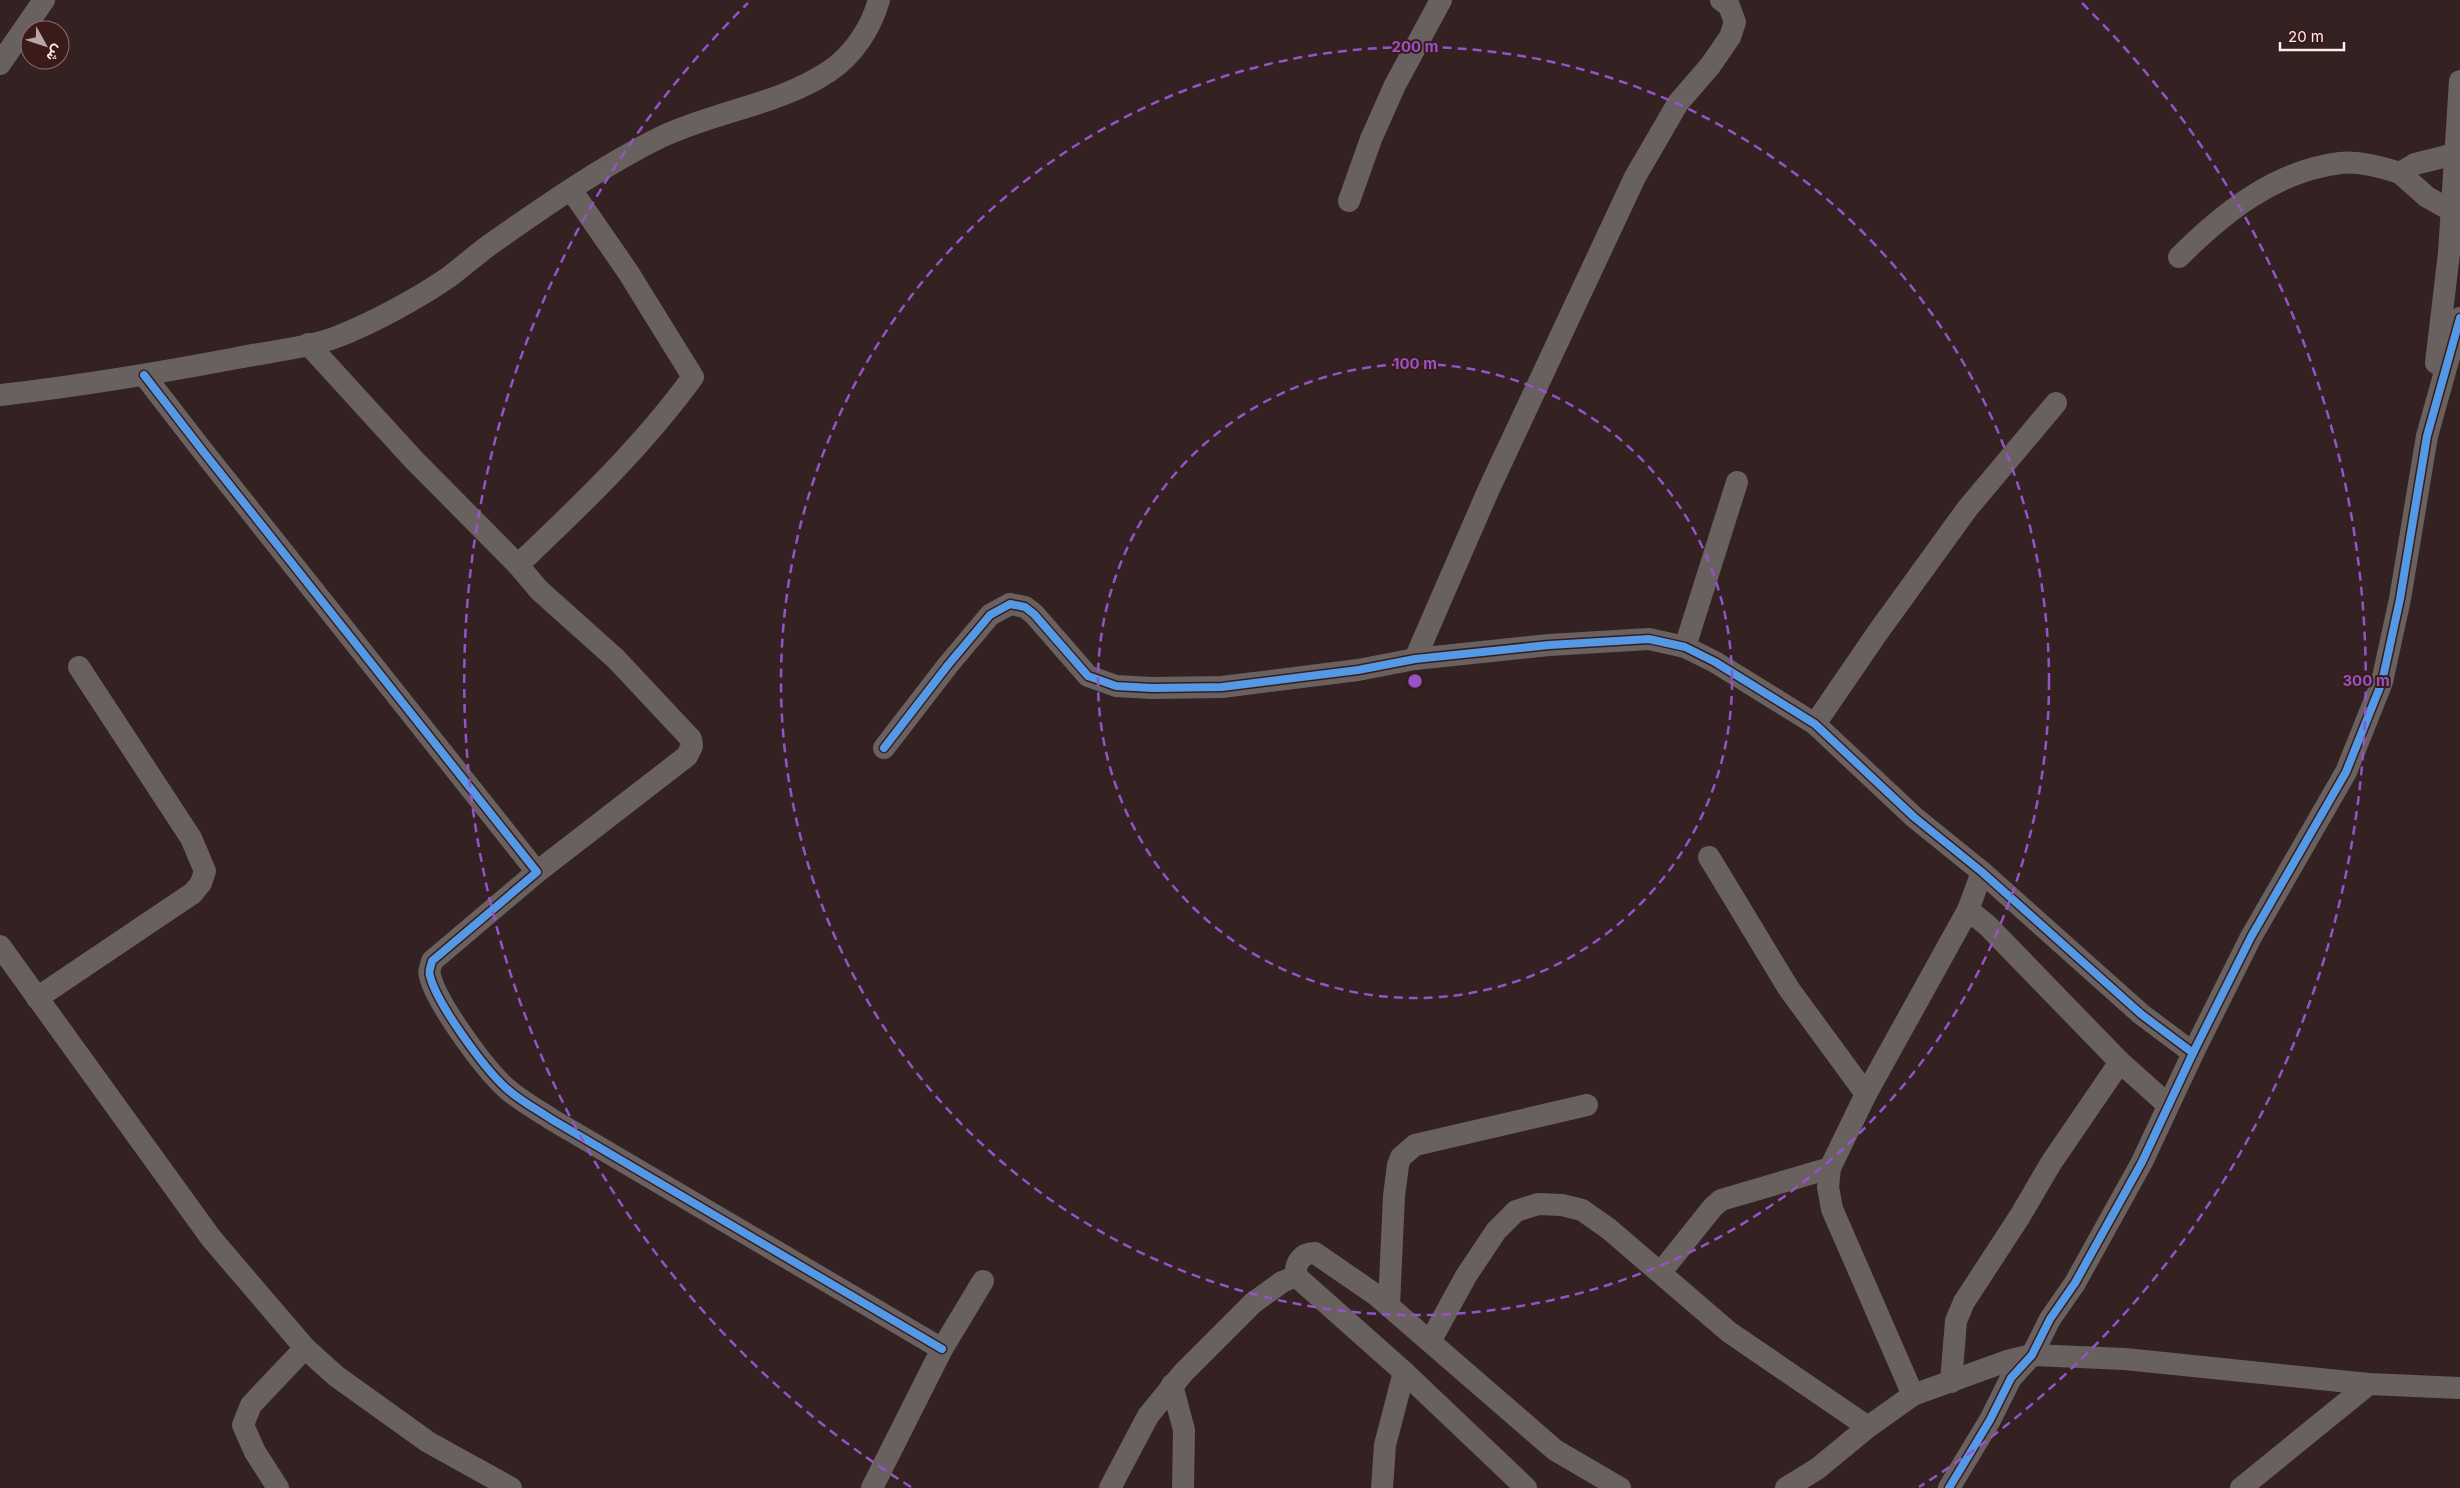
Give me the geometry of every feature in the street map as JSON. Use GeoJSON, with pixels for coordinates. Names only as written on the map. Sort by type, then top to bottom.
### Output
{"type":"FeatureCollection","features":[{"type":"Feature","properties":{"kind":"street"},"geometry":{"type":"LineString","coordinates":[[0,64],[44,0]]}},
{"type":"Feature","properties":{"kind":"street"},"geometry":{"type":"LineString","coordinates":[[0,395],[85,386],[308,344],[332,339],[369,323],[448,278],[486,248],[572,191],[662,136],[773,98],[827,73],[847,57],[858,43],[876,12],[878,0]]}},
{"type":"Feature","properties":{"kind":"street"},"geometry":{"type":"LineString","coordinates":[[1349,202],[1371,139],[1391,94],[1440,0]]}},
{"type":"Feature","properties":{"kind":"street"},"geometry":{"type":"LineString","coordinates":[[1415,659],[1488,491],[1631,184],[1678,103],[1710,66],[1730,37],[1735,22],[1729,6],[1721,0]]}},
{"type":"Feature","properties":{"kind":"street"},"geometry":{"type":"LineString","coordinates":[[1949,1488],[1990,1420],[2011,1378],[2032,1355],[2050,1319],[2075,1283],[2138,1171],[2193,1053],[2251,937],[2346,772],[2382,682],[2400,599],[2427,436],[2449,254],[2460,80]]}},
{"type":"Feature","properties":{"kind":"street"},"geometry":{"type":"LineString","coordinates":[[2400,173],[2415,164],[2455,154]]}},
{"type":"Feature","properties":{"kind":"street"},"geometry":{"type":"LineString","coordinates":[[2179,258],[2207,228],[2257,192],[2282,180],[2341,163],[2370,165],[2400,173],[2427,197],[2452,211]]}},
{"type":"Feature","properties":{"kind":"street"},"geometry":{"type":"LineString","coordinates":[[518,565],[604,483],[664,417],[693,377],[628,272],[572,191]]}},
{"type":"Feature","properties":{"kind":"street"},"geometry":{"type":"LineString","coordinates":[[2427,436],[2460,318]]}},
{"type":"Feature","properties":{"kind":"street"},"geometry":{"type":"LineString","coordinates":[[308,344],[414,460],[518,565],[539,590],[616,659],[691,739],[692,746],[687,756],[537,872],[432,961],[429,975],[447,1011],[482,1061],[506,1088],[551,1119],[942,1349]]}},
{"type":"Feature","properties":{"kind":"street"},"geometry":{"type":"LineString","coordinates":[[144,375],[537,872]]}},
{"type":"Feature","properties":{"kind":"street"},"geometry":{"type":"LineString","coordinates":[[1815,724],[1878,632],[1967,509],[2056,404]]}},
{"type":"Feature","properties":{"kind":"street"},"geometry":{"type":"LineString","coordinates":[[1685,647],[1737,482]]}},
{"type":"Feature","properties":{"kind":"street"},"geometry":{"type":"LineString","coordinates":[[884,748],[948,665],[990,615],[1010,604],[1025,607],[1034,614],[1088,676],[1116,686],[1152,688],[1222,687],[1358,670],[1415,659],[1549,645],[1649,639],[1685,647],[1715,662],[1815,724],[1914,817],[1982,872],[2141,1014],[2193,1053]]}},
{"type":"Feature","properties":{"kind":"street"},"geometry":{"type":"LineString","coordinates":[[37,998],[193,893],[201,882],[205,871],[191,838],[79,667]]}},
{"type":"Feature","properties":{"kind":"street"},"geometry":{"type":"LineString","coordinates":[[1710,857],[1789,989],[1866,1094]]}},
{"type":"Feature","properties":{"kind":"street"},"geometry":{"type":"LineString","coordinates":[[1913,1395],[1832,1209],[1828,1187],[1830,1168],[1866,1094],[1968,910],[1982,872]]}},
{"type":"Feature","properties":{"kind":"street"},"geometry":{"type":"LineString","coordinates":[[1968,910],[1987,925],[2120,1062],[2168,1105]]}},
{"type":"Feature","properties":{"kind":"street"},"geometry":{"type":"LineString","coordinates":[[0,946],[211,1238],[305,1348],[336,1376],[428,1442],[511,1488]]}},
{"type":"Feature","properties":{"kind":"street"},"geometry":{"type":"LineString","coordinates":[[1951,1382],[1956,1322],[1964,1302],[2020,1216],[2051,1163],[2120,1062]]}},
{"type":"Feature","properties":{"kind":"street"},"geometry":{"type":"LineString","coordinates":[[1389,1305],[1394,1196],[1398,1165],[1401,1157],[1415,1145],[1587,1105]]}},
{"type":"Feature","properties":{"kind":"street"},"geometry":{"type":"LineString","coordinates":[[1661,1272],[1713,1207],[1721,1200],[1830,1168]]}},
{"type":"Feature","properties":{"kind":"street"},"geometry":{"type":"LineString","coordinates":[[1431,1340],[1466,1276],[1496,1232],[1516,1210],[1538,1204],[1562,1205],[1582,1210],[1661,1272],[1729,1332],[1868,1427]]}},
{"type":"Feature","properties":{"kind":"street"},"geometry":{"type":"LineString","coordinates":[[1526,1488],[1404,1372],[1296,1276],[1296,1267],[1299,1260],[1308,1253],[1315,1252],[1329,1260],[1389,1305],[1431,1340],[1555,1450],[1620,1488]]}},
{"type":"Feature","properties":{"kind":"street"},"geometry":{"type":"LineString","coordinates":[[1110,1488],[1148,1416],[1172,1386],[1253,1303],[1282,1282],[1296,1276]]}},
{"type":"Feature","properties":{"kind":"street"},"geometry":{"type":"LineString","coordinates":[[872,1488],[942,1349],[983,1280]]}},
{"type":"Feature","properties":{"kind":"street"},"geometry":{"type":"LineString","coordinates":[[278,1488],[255,1452],[243,1425],[251,1406],[305,1348]]}},
{"type":"Feature","properties":{"kind":"street"},"geometry":{"type":"LineString","coordinates":[[1786,1488],[1817,1469],[1868,1427],[1913,1395],[2032,1355],[2125,1359],[2369,1384],[2460,1388]]}},
{"type":"Feature","properties":{"kind":"street"},"geometry":{"type":"LineString","coordinates":[[1382,1488],[1385,1445],[1404,1372]]}},
{"type":"Feature","properties":{"kind":"street"},"geometry":{"type":"LineString","coordinates":[[2241,1488],[2369,1384]]}},
{"type":"Feature","properties":{"kind":"street"},"geometry":{"type":"LineString","coordinates":[[1172,1386],[1184,1430],[1183,1488]]}},
{"type":"Feature","properties":{"kind":"cycle path"},"geometry":{"type":"LineString","coordinates":[[1949,1488],[1990,1420],[2011,1378],[2032,1355],[2050,1319],[2075,1283],[2142,1162],[2193,1053],[2251,937],[2346,772],[2382,682],[2400,599],[2427,436],[2460,318]]}},
{"type":"Feature","properties":{"kind":"cycle path"},"geometry":{"type":"LineString","coordinates":[[144,375],[537,872],[432,961],[429,973],[434,988],[462,1035],[486,1066],[511,1092],[551,1119],[942,1349]]}},
{"type":"Feature","properties":{"kind":"cycle path"},"geometry":{"type":"LineString","coordinates":[[884,748],[948,665],[990,615],[1010,604],[1025,607],[1034,614],[1088,676],[1116,686],[1152,688],[1222,687],[1358,670],[1415,659],[1549,645],[1649,639],[1685,647],[1715,662],[1815,724],[1914,817],[1982,872],[2141,1014],[2193,1053]]}}]}
